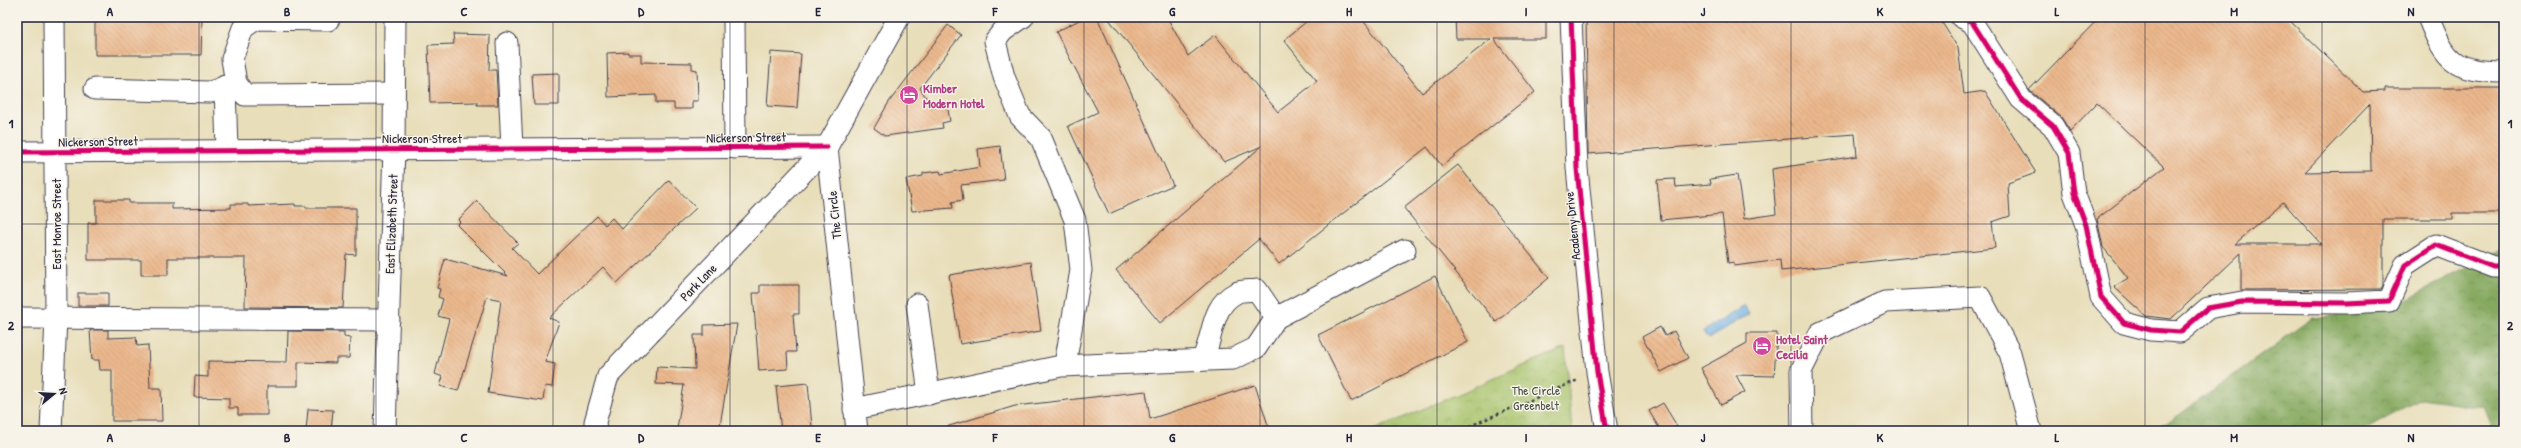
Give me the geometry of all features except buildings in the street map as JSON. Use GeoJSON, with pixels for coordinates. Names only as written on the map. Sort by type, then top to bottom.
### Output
{"type":"FeatureCollection","features":[{"type":"Feature","properties":{"kind":"street","name":"East Monroe Street"},"geometry":{"type":"LineString","coordinates":[[51,431],[56,318],[54,17]]}},
{"type":"Feature","properties":{"kind":"street"},"geometry":{"type":"LineString","coordinates":[[227,150],[232,59],[243,28],[256,19],[328,20],[330,17]]}},
{"type":"Feature","properties":{"kind":"street","name":"East Elizabeth Street"},"geometry":{"type":"LineString","coordinates":[[386,431],[394,148],[395,17]]}},
{"type":"Feature","properties":{"kind":"street"},"geometry":{"type":"LineString","coordinates":[[734,17],[735,148]]}},
{"type":"Feature","properties":{"kind":"street"},"geometry":{"type":"LineString","coordinates":[[827,146],[899,17]]}},
{"type":"Feature","properties":{"kind":"street"},"geometry":{"type":"LineString","coordinates":[[1022,17],[1003,31],[995,41],[996,52],[1020,116],[1041,138],[1075,220],[1080,270],[1065,366]]}},
{"type":"Feature","properties":{"kind":"street","name":"Academy Drive"},"geometry":{"type":"LineString","coordinates":[[1570,17],[1578,168],[1597,372],[1607,431]]}},
{"type":"Feature","properties":{"kind":"street"},"geometry":{"type":"LineString","coordinates":[[2428,17],[2438,42],[2448,58],[2465,69],[2503,72]]}},
{"type":"Feature","properties":{"kind":"street"},"geometry":{"type":"LineString","coordinates":[[1966,19],[2022,99],[2053,126],[2069,153],[2074,193],[2086,225],[2101,297],[2124,323],[2151,330],[2180,332],[2208,308],[2242,302],[2346,303],[2389,301],[2405,265],[2436,245],[2493,267],[2504,267]]}},
{"type":"Feature","properties":{"kind":"street"},"geometry":{"type":"LineString","coordinates":[[507,43],[512,148]]}},
{"type":"Feature","properties":{"kind":"street"},"geometry":{"type":"LineString","coordinates":[[96,89],[210,92],[231,85]]}},
{"type":"Feature","properties":{"kind":"street"},"geometry":{"type":"LineString","coordinates":[[231,85],[245,95],[394,94]]}},
{"type":"Feature","properties":{"kind":"street","name":"Nickerson Street"},"geometry":{"type":"LineString","coordinates":[[17,152],[56,153],[394,148],[735,148],[827,146]]}},
{"type":"Feature","properties":{"kind":"street","name":"The Circle"},"geometry":{"type":"LineString","coordinates":[[827,146],[857,431]]}},
{"type":"Feature","properties":{"kind":"street","name":"Park Lane"},"geometry":{"type":"LineString","coordinates":[[596,431],[595,422],[608,376],[827,146]]}},
{"type":"Feature","properties":{"kind":"street"},"geometry":{"type":"LineString","coordinates":[[854,409],[1065,366],[1233,359],[1256,348],[1276,318],[1405,250]]}},
{"type":"Feature","properties":{"kind":"street"},"geometry":{"type":"LineString","coordinates":[[1202,360],[1209,348],[1218,308],[1236,293],[1257,290],[1276,318]]}},
{"type":"Feature","properties":{"kind":"street"},"geometry":{"type":"LineString","coordinates":[[1802,431],[1801,371],[1820,333],[1885,302],[1980,297],[2010,353],[2031,431]]}},
{"type":"Feature","properties":{"kind":"street"},"geometry":{"type":"LineString","coordinates":[[917,304],[929,394]]}},
{"type":"Feature","properties":{"kind":"street"},"geometry":{"type":"LineString","coordinates":[[17,318],[389,320]]}},
{"type":"Feature","properties":{"kind":"path"},"geometry":{"type":"LineString","coordinates":[[1458,431],[1597,372]]}},
{"type":"Feature","properties":{"kind":"green space"},"geometry":{"type":"Polygon","coordinates":[[[2504,248],[2504,431],[2493,431],[2483,407],[2421,398],[2361,431],[2136,431],[2168,423],[2312,318],[2389,309],[2504,248]]]}},
{"type":"Feature","properties":{"kind":"green space","name":"The Circle Greenbelt"},"geometry":{"type":"Polygon","coordinates":[[[1565,348],[1572,431],[1372,431],[1565,348]]]}},
{"type":"Feature","properties":{"kind":"water"},"geometry":{"type":"Polygon","coordinates":[[[1744,306],[1749,314],[1708,339],[1703,331],[1744,306]]]}},
{"type":"Feature","properties":{"kind":"cycle path"},"geometry":{"type":"LineString","coordinates":[[1571,17],[1577,168],[1597,372],[1607,431]]}},
{"type":"Feature","properties":{"kind":"cycle path"},"geometry":{"type":"LineString","coordinates":[[1961,17],[1972,22],[2021,99],[2053,126],[2069,153],[2074,193],[2086,225],[2101,297],[2124,323],[2151,330],[2180,332],[2208,308],[2242,302],[2346,303],[2389,301],[2405,265],[2436,245],[2493,267],[2504,267]]}},
{"type":"Feature","properties":{"kind":"cycle path"},"geometry":{"type":"LineString","coordinates":[[17,152],[827,147]]}},
{"type":"Feature","properties":{"kind":"place","name":"Kimber Modern Hotel"},"geometry":{"type":"Point","coordinates":[909,95]}},
{"type":"Feature","properties":{"kind":"place","name":"Hotel Saint Cecilia"},"geometry":{"type":"Point","coordinates":[1762,346]}}]}
